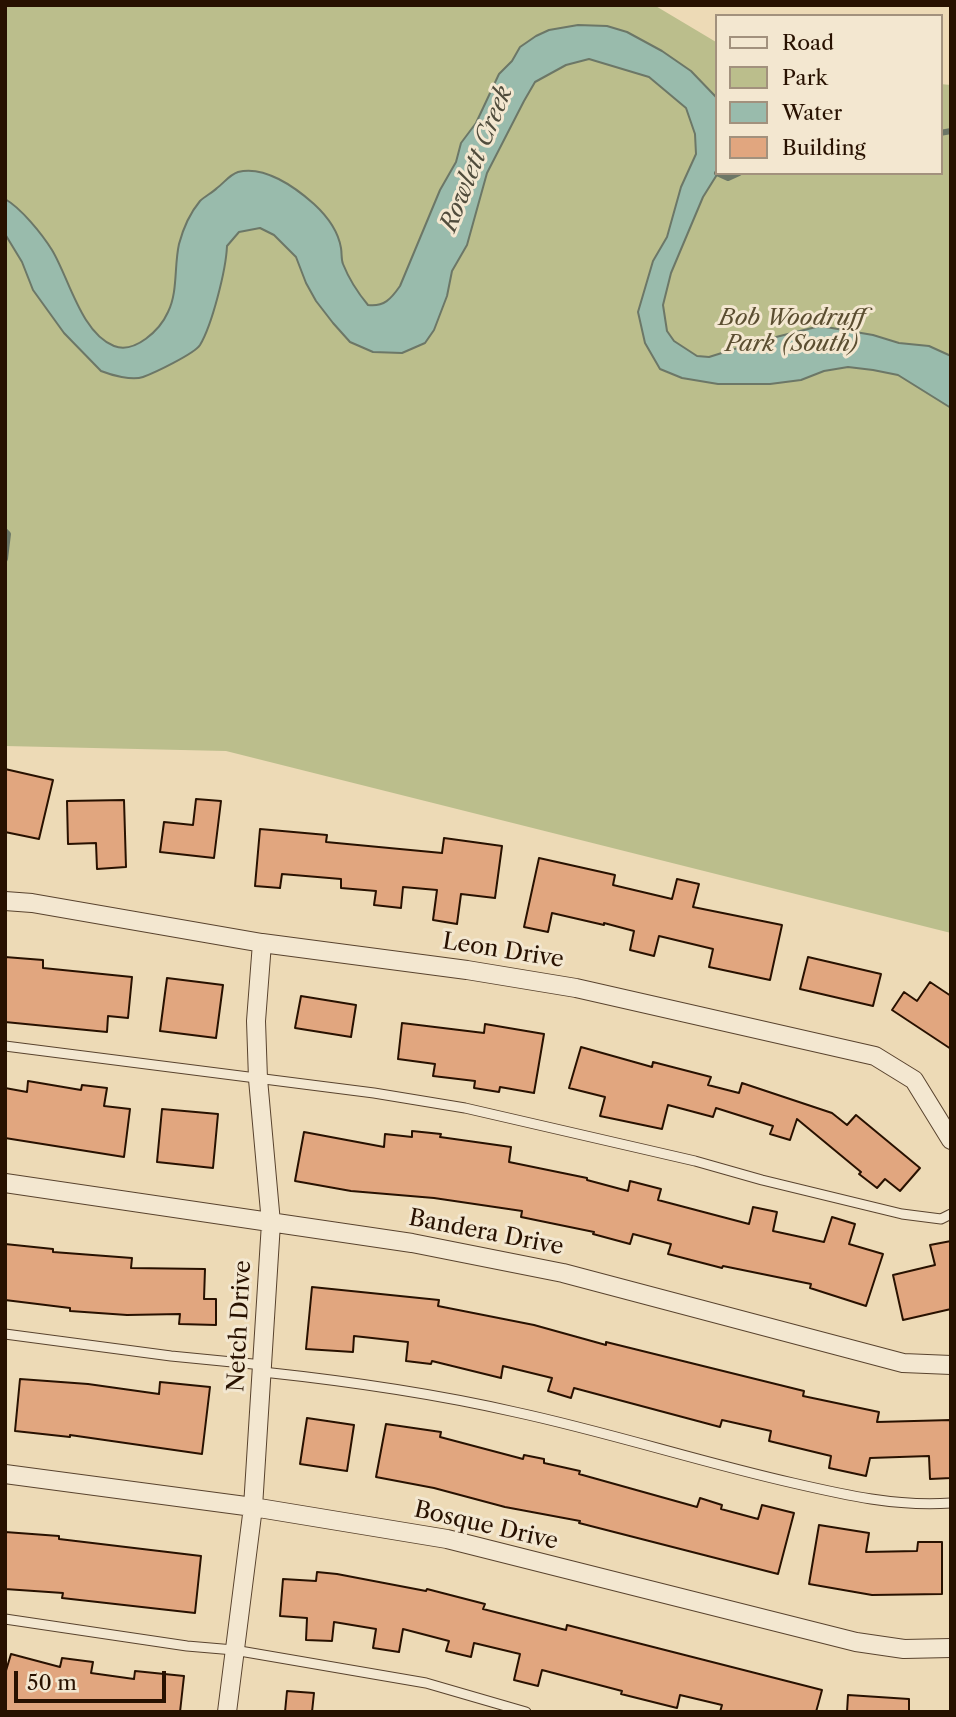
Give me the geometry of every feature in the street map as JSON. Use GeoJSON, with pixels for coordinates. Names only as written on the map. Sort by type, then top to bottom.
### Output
{"type":"FeatureCollection","features":[{"type":"Feature","properties":{"kind":"street","name":"Leon Drive"},"geometry":{"type":"LineString","coordinates":[[5,901],[32,903],[262,943],[467,970],[576,988],[875,1056],[914,1080],[951,1139]]}},
{"type":"Feature","properties":{"kind":"street","name":"Netch Drive"},"geometry":{"type":"LineString","coordinates":[[227,1712],[253,1507],[271,1223],[258,1079],[256,1021],[262,943]]}},
{"type":"Feature","properties":{"kind":"street","name":"Bandera Drive"},"geometry":{"type":"LineString","coordinates":[[5,1183],[412,1243],[563,1273],[903,1363],[951,1365]]}},
{"type":"Feature","properties":{"kind":"street","name":"Bosque Drive"},"geometry":{"type":"LineString","coordinates":[[5,1474],[253,1507],[447,1539],[856,1642],[904,1649],[951,1648]]}},
{"type":"Feature","properties":{"kind":"lane"},"geometry":{"type":"LineString","coordinates":[[5,1046],[374,1093],[465,1108],[682,1157],[762,1180],[902,1214],[940,1219],[951,1214]]}},
{"type":"Feature","properties":{"kind":"lane"},"geometry":{"type":"LineString","coordinates":[[5,1334],[349,1381],[515,1412],[729,1469],[860,1498],[924,1505],[951,1503]]}},
{"type":"Feature","properties":{"kind":"lane"},"geometry":{"type":"LineString","coordinates":[[5,1619],[187,1646],[234,1650],[426,1683],[526,1712]]}},
{"type":"Feature","properties":{"kind":"green space","name":"Bob Woodruff Park (South)"},"geometry":{"type":"Polygon","coordinates":[[[5,5],[654,5],[715,41],[715,175],[942,175],[942,84],[951,85],[951,933],[226,751],[5,746],[5,5]]]}},
{"type":"Feature","properties":{"kind":"water","name":"Rowlett Creek"},"geometry":{"type":"Polygon","coordinates":[[[578,25],[607,26],[627,32],[691,71],[715,96],[717,175],[703,197],[671,273],[663,305],[667,331],[674,341],[697,356],[709,357],[820,326],[873,335],[899,343],[929,346],[951,356],[951,408],[898,375],[873,370],[848,367],[824,371],[801,380],[770,384],[718,384],[682,378],[660,369],[645,343],[638,312],[653,261],[667,237],[681,187],[696,154],[695,134],[686,108],[649,77],[589,59],[566,65],[535,82],[487,173],[467,245],[452,271],[447,296],[434,330],[425,343],[402,353],[373,352],[350,342],[316,301],[296,257],[274,235],[260,228],[239,232],[227,246],[214,311],[205,336],[196,349],[143,377],[128,378],[110,374],[101,371],[64,333],[33,290],[22,262],[5,234],[5,199],[24,215],[48,244],[77,304],[93,329],[114,346],[130,347],[153,333],[168,312],[173,296],[179,244],[196,206],[235,173],[258,172],[279,179],[319,209],[337,235],[343,264],[357,291],[368,305],[383,303],[400,286],[440,190],[456,162],[461,143],[476,123],[499,74],[512,61],[520,47],[549,30],[578,25]]]}},
{"type":"Feature","properties":{"kind":"building"},"geometry":{"type":"Polygon","coordinates":[[[5,769],[53,780],[39,839],[5,832],[5,769]]]}},
{"type":"Feature","properties":{"kind":"building"},"geometry":{"type":"Polygon","coordinates":[[[196,799],[221,801],[214,858],[160,852],[164,822],[193,825],[196,799]]]}},
{"type":"Feature","properties":{"kind":"building"},"geometry":{"type":"Polygon","coordinates":[[[124,800],[126,867],[97,869],[96,843],[68,844],[67,801],[124,800]]]}},
{"type":"Feature","properties":{"kind":"building"},"geometry":{"type":"Polygon","coordinates":[[[260,829],[327,835],[326,842],[442,853],[444,838],[502,846],[495,898],[461,894],[457,924],[433,920],[437,890],[403,887],[401,908],[374,905],[376,891],[341,888],[341,879],[282,874],[280,888],[255,886],[260,829]]]}},
{"type":"Feature","properties":{"kind":"building"},"geometry":{"type":"Polygon","coordinates":[[[539,858],[615,875],[613,885],[672,899],[677,879],[699,884],[693,907],[782,925],[770,980],[709,967],[713,949],[659,936],[654,956],[630,950],[634,931],[604,923],[552,913],[548,932],[524,927],[539,858]]]}},
{"type":"Feature","properties":{"kind":"building"},"geometry":{"type":"Polygon","coordinates":[[[5,957],[43,960],[43,968],[132,977],[128,1018],[108,1016],[107,1032],[5,1022],[5,957]]]}},
{"type":"Feature","properties":{"kind":"building"},"geometry":{"type":"Polygon","coordinates":[[[808,957],[881,974],[873,1006],[800,989],[808,957]]]}},
{"type":"Feature","properties":{"kind":"building"},"geometry":{"type":"Polygon","coordinates":[[[167,978],[223,985],[216,1038],[160,1031],[167,978]]]}},
{"type":"Feature","properties":{"kind":"building"},"geometry":{"type":"Polygon","coordinates":[[[930,982],[951,996],[951,1049],[892,1010],[904,992],[917,1001],[930,982]]]}},
{"type":"Feature","properties":{"kind":"building"},"geometry":{"type":"Polygon","coordinates":[[[301,996],[356,1005],[351,1037],[295,1028],[301,996]]]}},
{"type":"Feature","properties":{"kind":"building"},"geometry":{"type":"Polygon","coordinates":[[[402,1023],[484,1033],[485,1024],[544,1034],[534,1093],[500,1087],[499,1092],[474,1088],[475,1081],[433,1076],[435,1064],[398,1059],[402,1023]]]}},
{"type":"Feature","properties":{"kind":"building"},"geometry":{"type":"Polygon","coordinates":[[[581,1047],[652,1067],[653,1062],[711,1077],[708,1085],[739,1093],[742,1083],[832,1113],[847,1125],[856,1115],[920,1168],[900,1191],[885,1179],[877,1188],[797,1119],[790,1140],[770,1134],[773,1126],[716,1108],[713,1117],[668,1105],[662,1129],[600,1116],[605,1097],[569,1088],[581,1047]]]}},
{"type":"Feature","properties":{"kind":"building"},"geometry":{"type":"Polygon","coordinates":[[[28,1081],[81,1090],[82,1085],[107,1088],[104,1106],[130,1109],[124,1157],[5,1138],[5,1088],[27,1092],[28,1081]]]}},
{"type":"Feature","properties":{"kind":"building"},"geometry":{"type":"Polygon","coordinates":[[[162,1109],[218,1114],[213,1168],[157,1162],[162,1109]]]}},
{"type":"Feature","properties":{"kind":"building"},"geometry":{"type":"Polygon","coordinates":[[[412,1131],[511,1147],[509,1162],[587,1178],[628,1191],[630,1181],[661,1189],[658,1200],[749,1224],[753,1207],[777,1212],[773,1231],[824,1242],[832,1217],[855,1224],[849,1244],[883,1254],[866,1306],[810,1288],[811,1284],[723,1266],[722,1268],[668,1254],[671,1244],[633,1234],[630,1244],[593,1234],[594,1232],[521,1217],[522,1211],[434,1198],[351,1191],[295,1181],[304,1132],[384,1147],[385,1134],[412,1137],[412,1131]]]}},
{"type":"Feature","properties":{"kind":"building"},"geometry":{"type":"Polygon","coordinates":[[[951,1241],[951,1309],[903,1320],[893,1275],[935,1265],[930,1245],[951,1241]]]}},
{"type":"Feature","properties":{"kind":"building"},"geometry":{"type":"Polygon","coordinates":[[[5,1244],[53,1249],[53,1252],[132,1258],[131,1268],[205,1269],[204,1299],[216,1299],[216,1325],[179,1324],[180,1314],[127,1315],[70,1311],[70,1308],[5,1300],[5,1244]]]}},
{"type":"Feature","properties":{"kind":"building"},"geometry":{"type":"Polygon","coordinates":[[[312,1287],[439,1300],[438,1306],[534,1325],[606,1345],[606,1342],[804,1391],[803,1396],[879,1412],[877,1422],[951,1420],[951,1478],[930,1479],[929,1456],[870,1458],[866,1476],[829,1468],[831,1456],[769,1441],[771,1431],[722,1420],[720,1427],[574,1388],[571,1398],[548,1391],[552,1378],[503,1366],[501,1378],[432,1361],[431,1364],[406,1361],[408,1342],[354,1336],[353,1352],[306,1349],[312,1287]]]}},
{"type":"Feature","properties":{"kind":"building"},"geometry":{"type":"Polygon","coordinates":[[[20,1379],[88,1384],[159,1394],[160,1382],[210,1387],[202,1454],[70,1435],[15,1431],[20,1379]]]}},
{"type":"Feature","properties":{"kind":"building"},"geometry":{"type":"Polygon","coordinates":[[[307,1418],[354,1425],[347,1471],[300,1464],[307,1418]]]}},
{"type":"Feature","properties":{"kind":"building"},"geometry":{"type":"Polygon","coordinates":[[[386,1424],[441,1432],[440,1437],[523,1459],[524,1455],[544,1459],[544,1463],[580,1471],[579,1474],[697,1507],[700,1498],[722,1505],[721,1509],[758,1519],[762,1505],[794,1513],[778,1574],[579,1523],[580,1521],[505,1507],[434,1488],[376,1477],[386,1424]]]}},
{"type":"Feature","properties":{"kind":"building"},"geometry":{"type":"Polygon","coordinates":[[[819,1525],[869,1533],[866,1552],[917,1551],[918,1542],[942,1542],[942,1594],[872,1595],[809,1584],[819,1525]]]}},
{"type":"Feature","properties":{"kind":"building"},"geometry":{"type":"Polygon","coordinates":[[[5,1532],[59,1536],[59,1539],[201,1556],[195,1613],[62,1598],[63,1593],[5,1589],[5,1532]]]}},
{"type":"Feature","properties":{"kind":"building"},"geometry":{"type":"Polygon","coordinates":[[[317,1572],[426,1591],[427,1589],[485,1604],[483,1609],[566,1630],[567,1625],[822,1690],[816,1712],[720,1712],[722,1705],[680,1695],[677,1708],[542,1670],[538,1686],[514,1680],[520,1654],[474,1643],[471,1657],[446,1651],[449,1641],[403,1629],[399,1652],[373,1648],[376,1629],[334,1622],[332,1641],[306,1640],[307,1618],[280,1616],[283,1579],[316,1581],[317,1572]]]}},
{"type":"Feature","properties":{"kind":"building"},"geometry":{"type":"Polygon","coordinates":[[[11,1654],[60,1667],[62,1658],[93,1662],[91,1673],[134,1679],[135,1671],[184,1676],[180,1712],[5,1712],[5,1674],[11,1654]]]}},
{"type":"Feature","properties":{"kind":"building"},"geometry":{"type":"Polygon","coordinates":[[[287,1691],[314,1693],[312,1712],[285,1712],[287,1691]]]}},
{"type":"Feature","properties":{"kind":"building"},"geometry":{"type":"Polygon","coordinates":[[[848,1695],[909,1699],[909,1712],[847,1712],[848,1695]]]}},
{"type":"Feature","properties":{"kind":"waterway"},"geometry":{"type":"LineString","coordinates":[[942,133],[951,131]]}},
{"type":"Feature","properties":{"kind":"waterway"},"geometry":{"type":"LineString","coordinates":[[721,175],[728,178],[735,175]]}},
{"type":"Feature","properties":{"kind":"waterway"},"geometry":{"type":"LineString","coordinates":[[5,531],[8,534],[5,559]]}}]}
